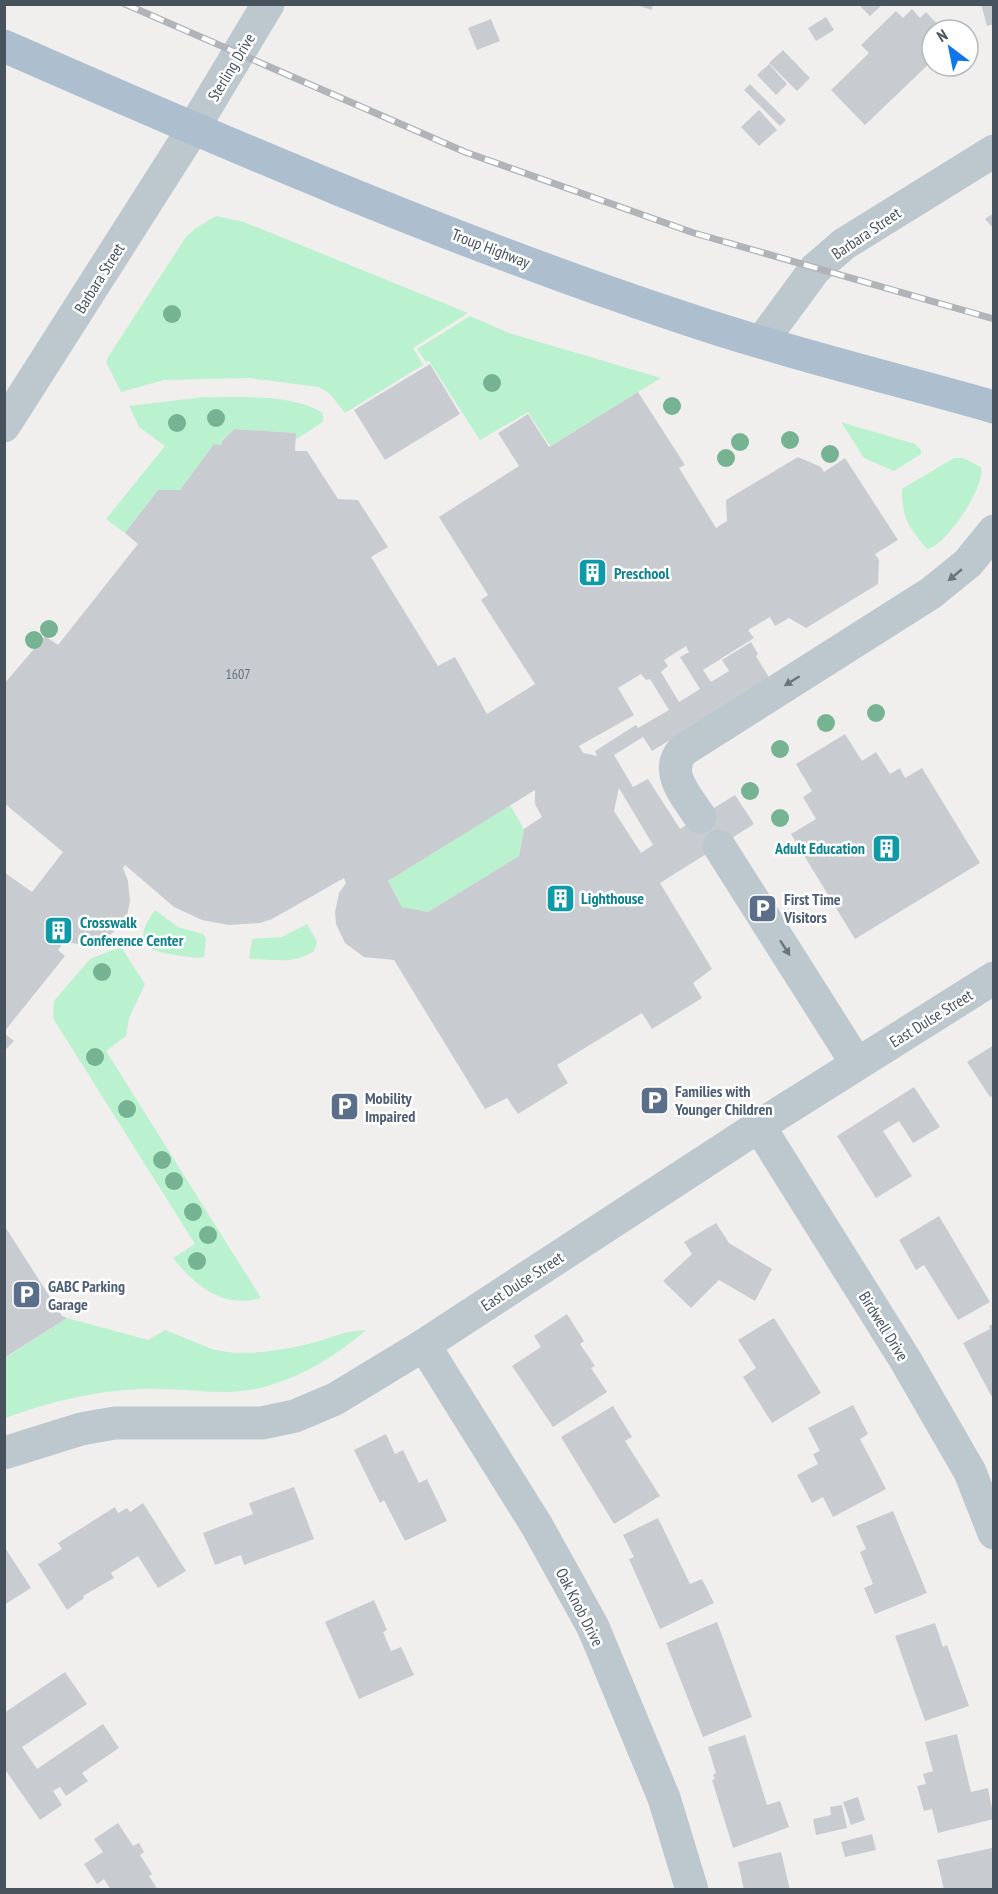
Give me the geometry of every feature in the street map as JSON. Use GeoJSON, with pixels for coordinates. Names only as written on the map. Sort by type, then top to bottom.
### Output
{"type":"FeatureCollection","features":[{"type":"Feature","properties":{"kind":"main road","name":"Troup Highway"},"geometry":{"type":"LineString","coordinates":[[4,46],[193,129],[481,244],[678,316],[993,406]]}},
{"type":"Feature","properties":{"kind":"street","name":"Sterling Drive"},"geometry":{"type":"LineString","coordinates":[[193,129],[268,4]]}},
{"type":"Feature","properties":{"kind":"street","name":"Barbara Street"},"geometry":{"type":"LineString","coordinates":[[4,426],[193,129]]}},
{"type":"Feature","properties":{"kind":"street","name":"Barbara Street"},"geometry":{"type":"LineString","coordinates":[[762,341],[815,269],[844,244],[993,151]]}},
{"type":"Feature","properties":{"kind":"street"},"geometry":{"type":"LineString","coordinates":[[700,817],[675,773],[675,760],[682,751],[931,593],[968,563],[993,531]]}},
{"type":"Feature","properties":{"kind":"street"},"geometry":{"type":"LineString","coordinates":[[719,846],[857,1064]]}},
{"type":"Feature","properties":{"kind":"street","name":"East Dulse Street"},"geometry":{"type":"LineString","coordinates":[[4,1454],[81,1429],[115,1423],[262,1423],[295,1416],[335,1399],[424,1345],[759,1126],[993,978]]}},
{"type":"Feature","properties":{"kind":"street","name":"Birdwell Drive"},"geometry":{"type":"LineString","coordinates":[[759,1126],[906,1361],[969,1472],[993,1533]]}},
{"type":"Feature","properties":{"kind":"street","name":"Oak Knob Drive"},"geometry":{"type":"LineString","coordinates":[[424,1345],[537,1526],[593,1627],[664,1798],[692,1890]]}},
{"type":"Feature","properties":{"kind":"green space"},"geometry":{"type":"Polygon","coordinates":[[[216,216],[244,222],[468,313],[413,348],[423,365],[345,413],[330,394],[319,387],[249,378],[164,380],[121,392],[106,362],[108,357],[186,237],[216,216]]]}},
{"type":"Feature","properties":{"kind":"green space"},"geometry":{"type":"Polygon","coordinates":[[[470,316],[509,333],[661,378],[550,446],[528,412],[480,440],[429,361],[426,362],[417,349],[470,316]]]}},
{"type":"Feature","properties":{"kind":"green space"},"geometry":{"type":"Polygon","coordinates":[[[204,397],[265,398],[296,402],[323,413],[323,422],[295,440],[296,433],[234,429],[222,440],[222,445],[214,444],[180,490],[158,490],[125,533],[106,519],[165,446],[139,427],[129,406],[204,397]]]}},
{"type":"Feature","properties":{"kind":"green space"},"geometry":{"type":"Polygon","coordinates":[[[841,422],[915,444],[921,450],[921,454],[894,471],[864,458],[841,422]]]}},
{"type":"Feature","properties":{"kind":"green space"},"geometry":{"type":"Polygon","coordinates":[[[954,458],[963,458],[981,467],[978,487],[954,527],[935,546],[927,549],[907,522],[903,508],[902,489],[954,458]]]}},
{"type":"Feature","properties":{"kind":"green space"},"geometry":{"type":"Polygon","coordinates":[[[510,805],[524,829],[519,856],[428,912],[402,907],[388,881],[510,805]]]}},
{"type":"Feature","properties":{"kind":"green space"},"geometry":{"type":"Polygon","coordinates":[[[155,910],[178,927],[203,934],[206,938],[204,957],[194,958],[164,953],[148,946],[144,942],[144,928],[155,910]]]}},
{"type":"Feature","properties":{"kind":"green space"},"geometry":{"type":"Polygon","coordinates":[[[307,924],[317,942],[314,951],[291,960],[249,959],[252,939],[282,937],[307,924]]]}},
{"type":"Feature","properties":{"kind":"green space"},"geometry":{"type":"Polygon","coordinates":[[[121,947],[145,984],[129,1018],[126,1036],[106,1051],[261,1298],[247,1301],[235,1300],[211,1293],[191,1278],[173,1258],[195,1244],[53,1018],[54,1001],[90,959],[121,947]]]}},
{"type":"Feature","properties":{"kind":"green space"},"geometry":{"type":"Polygon","coordinates":[[[67,1318],[148,1340],[165,1330],[212,1349],[235,1353],[304,1345],[350,1332],[366,1330],[318,1364],[283,1381],[264,1387],[226,1392],[153,1389],[90,1394],[5,1418],[5,1358],[67,1318]]]}},
{"type":"Feature","properties":{"kind":"building"},"geometry":{"type":"Polygon","coordinates":[[[633,4],[653,4],[652,10],[633,4]]]}},
{"type":"Feature","properties":{"kind":"building"},"geometry":{"type":"Polygon","coordinates":[[[858,4],[883,4],[870,16],[858,4]]]}},
{"type":"Feature","properties":{"kind":"building"},"geometry":{"type":"Polygon","coordinates":[[[981,4],[994,4],[994,24],[987,26],[981,4]]]}},
{"type":"Feature","properties":{"kind":"building"},"geometry":{"type":"Polygon","coordinates":[[[912,9],[920,18],[920,72],[865,125],[831,90],[869,53],[861,45],[896,11],[903,18],[912,9]]]}},
{"type":"Feature","properties":{"kind":"building"},"geometry":{"type":"Polygon","coordinates":[[[926,12],[932,18],[920,18],[926,12]]]}},
{"type":"Feature","properties":{"kind":"building"},"geometry":{"type":"Polygon","coordinates":[[[826,17],[834,30],[816,41],[808,28],[826,17]]]}},
{"type":"Feature","properties":{"kind":"building"},"geometry":{"type":"Polygon","coordinates":[[[491,19],[500,41],[477,50],[468,28],[491,19]]]}},
{"type":"Feature","properties":{"kind":"building"},"geometry":{"type":"Polygon","coordinates":[[[783,50],[810,78],[797,91],[769,63],[783,50]]]}},
{"type":"Feature","properties":{"kind":"building"},"geometry":{"type":"Polygon","coordinates":[[[769,64],[787,84],[776,95],[757,75],[769,64]]]}},
{"type":"Feature","properties":{"kind":"building"},"geometry":{"type":"Polygon","coordinates":[[[750,84],[786,120],[780,126],[744,90],[750,84]]]}},
{"type":"Feature","properties":{"kind":"building"},"geometry":{"type":"Polygon","coordinates":[[[759,110],[777,130],[759,146],[741,127],[759,110]]]}},
{"type":"Feature","properties":{"kind":"building"},"geometry":{"type":"Polygon","coordinates":[[[994,213],[994,229],[985,219],[994,213]]]}},
{"type":"Feature","properties":{"kind":"building"},"geometry":{"type":"Polygon","coordinates":[[[430,364],[460,414],[385,460],[354,410],[430,364]]]}},
{"type":"Feature","properties":{"kind":"building"},"geometry":{"type":"Polygon","coordinates":[[[638,392],[685,465],[679,468],[716,528],[727,521],[726,500],[798,457],[821,467],[824,472],[845,458],[898,540],[875,554],[879,560],[878,584],[806,628],[789,618],[775,626],[770,617],[748,630],[754,638],[703,670],[711,682],[729,671],[722,660],[751,642],[758,654],[756,656],[770,679],[652,751],[643,737],[614,755],[633,787],[648,779],[680,829],[735,795],[754,824],[660,883],[712,969],[693,983],[702,998],[652,1029],[642,1013],[557,1065],[568,1083],[518,1114],[507,1098],[485,1109],[394,960],[364,957],[345,943],[336,924],[335,912],[339,893],[346,883],[344,878],[272,919],[260,923],[229,925],[202,920],[174,907],[125,865],[123,868],[128,881],[130,901],[127,916],[119,928],[101,941],[86,945],[64,942],[58,950],[65,956],[4,1032],[4,872],[32,892],[63,852],[4,803],[4,684],[45,636],[58,645],[138,544],[125,533],[158,490],[180,490],[214,444],[222,445],[222,441],[234,429],[296,433],[295,451],[307,451],[338,499],[358,500],[388,547],[371,557],[438,666],[455,657],[487,714],[535,684],[481,600],[488,595],[439,517],[519,466],[498,433],[528,414],[549,447],[638,392]],[[686,646],[664,660],[668,666],[661,672],[679,702],[700,689],[680,657],[689,652],[686,646]],[[641,674],[618,688],[634,715],[579,746],[583,753],[597,756],[595,751],[636,725],[638,728],[669,710],[650,679],[646,680],[641,674]],[[619,788],[614,811],[641,853],[653,845],[619,788]],[[535,790],[388,881],[402,907],[428,912],[519,856],[524,829],[542,817],[535,804],[535,790]]]}},
{"type":"Feature","properties":{"kind":"building","name":"Adult Education"},"geometry":{"type":"Polygon","coordinates":[[[845,734],[862,761],[876,752],[890,774],[900,768],[905,778],[922,768],[980,863],[855,939],[791,834],[816,819],[803,797],[812,791],[796,764],[845,734]]]}},
{"type":"Feature","properties":{"kind":"building"},"geometry":{"type":"Polygon","coordinates":[[[4,1033],[14,1041],[4,1051],[4,1033]]]}},
{"type":"Feature","properties":{"kind":"building"},"geometry":{"type":"Polygon","coordinates":[[[994,1045],[994,1095],[990,1097],[967,1062],[994,1045]]]}},
{"type":"Feature","properties":{"kind":"building"},"geometry":{"type":"Polygon","coordinates":[[[914,1087],[940,1127],[913,1143],[899,1121],[883,1131],[912,1176],[876,1198],[837,1136],[914,1087]]]}},
{"type":"Feature","properties":{"kind":"building"},"geometry":{"type":"Polygon","coordinates":[[[939,1216],[990,1302],[958,1320],[924,1265],[916,1270],[899,1240],[939,1216]]]}},
{"type":"Feature","properties":{"kind":"building"},"geometry":{"type":"Polygon","coordinates":[[[716,1223],[729,1243],[772,1269],[755,1301],[719,1280],[691,1308],[663,1281],[692,1254],[684,1242],[716,1223]]]}},
{"type":"Feature","properties":{"kind":"building","name":"GABC Parking Garage"},"geometry":{"type":"Polygon","coordinates":[[[4,1225],[62,1316],[67,1318],[4,1358],[4,1225]]]}},
{"type":"Feature","properties":{"kind":"building"},"geometry":{"type":"Polygon","coordinates":[[[567,1314],[584,1341],[580,1344],[595,1366],[591,1368],[607,1392],[553,1427],[512,1366],[541,1347],[534,1336],[567,1314]]]}},
{"type":"Feature","properties":{"kind":"building"},"geometry":{"type":"Polygon","coordinates":[[[774,1318],[821,1393],[772,1423],[743,1377],[756,1368],[738,1340],[774,1318]]]}},
{"type":"Feature","properties":{"kind":"building"},"geometry":{"type":"Polygon","coordinates":[[[994,1323],[994,1401],[963,1343],[990,1329],[989,1326],[994,1323]]]}},
{"type":"Feature","properties":{"kind":"building"},"geometry":{"type":"Polygon","coordinates":[[[853,1405],[868,1434],[860,1439],[886,1489],[833,1517],[823,1497],[812,1503],[797,1475],[818,1464],[813,1454],[820,1451],[808,1428],[853,1405]]]}},
{"type":"Feature","properties":{"kind":"building"},"geometry":{"type":"Polygon","coordinates":[[[613,1406],[632,1437],[625,1441],[660,1496],[614,1524],[561,1437],[613,1406]]]}},
{"type":"Feature","properties":{"kind":"building"},"geometry":{"type":"Polygon","coordinates":[[[386,1434],[395,1454],[403,1450],[419,1483],[427,1479],[447,1521],[405,1541],[384,1500],[380,1503],[354,1450],[386,1434]]]}},
{"type":"Feature","properties":{"kind":"building"},"geometry":{"type":"Polygon","coordinates":[[[294,1487],[314,1539],[244,1565],[241,1555],[215,1565],[203,1533],[253,1514],[249,1503],[294,1487]]]}},
{"type":"Feature","properties":{"kind":"building"},"geometry":{"type":"Polygon","coordinates":[[[143,1503],[186,1571],[158,1588],[138,1556],[111,1573],[114,1578],[83,1596],[84,1598],[67,1610],[38,1564],[62,1549],[58,1543],[115,1507],[118,1513],[127,1508],[130,1512],[143,1503]]]}},
{"type":"Feature","properties":{"kind":"building"},"geometry":{"type":"Polygon","coordinates":[[[893,1511],[927,1593],[875,1614],[864,1588],[873,1584],[860,1552],[866,1549],[856,1526],[893,1511]]]}},
{"type":"Feature","properties":{"kind":"building"},"geometry":{"type":"Polygon","coordinates":[[[658,1518],[690,1584],[702,1579],[714,1603],[660,1629],[629,1559],[634,1557],[623,1535],[658,1518]]]}},
{"type":"Feature","properties":{"kind":"building"},"geometry":{"type":"Polygon","coordinates":[[[4,1546],[31,1588],[4,1605],[4,1546]]]}},
{"type":"Feature","properties":{"kind":"building"},"geometry":{"type":"Polygon","coordinates":[[[374,1600],[387,1630],[383,1632],[391,1651],[401,1647],[414,1675],[359,1699],[325,1622],[374,1600]]]}},
{"type":"Feature","properties":{"kind":"building"},"geometry":{"type":"Polygon","coordinates":[[[717,1622],[752,1717],[703,1737],[666,1643],[717,1622]]]}},
{"type":"Feature","properties":{"kind":"building"},"geometry":{"type":"Polygon","coordinates":[[[935,1623],[943,1647],[947,1645],[969,1706],[925,1721],[895,1636],[935,1623]]]}},
{"type":"Feature","properties":{"kind":"building"},"geometry":{"type":"Polygon","coordinates":[[[65,1672],[87,1704],[22,1747],[37,1769],[103,1724],[119,1748],[82,1773],[88,1781],[66,1796],[60,1787],[53,1791],[62,1805],[40,1820],[4,1768],[4,1713],[65,1672]]]}},
{"type":"Feature","properties":{"kind":"building"},"geometry":{"type":"Polygon","coordinates":[[[957,1734],[971,1792],[988,1788],[994,1819],[938,1833],[932,1809],[924,1811],[917,1786],[926,1784],[923,1774],[933,1771],[925,1742],[957,1734]]]}},
{"type":"Feature","properties":{"kind":"building"},"geometry":{"type":"Polygon","coordinates":[[[745,1735],[767,1805],[780,1801],[789,1827],[733,1848],[712,1780],[715,1779],[713,1775],[716,1773],[708,1747],[745,1735]]]}},
{"type":"Feature","properties":{"kind":"building"},"geometry":{"type":"Polygon","coordinates":[[[858,1797],[865,1820],[851,1825],[843,1802],[858,1797]]]}},
{"type":"Feature","properties":{"kind":"building"},"geometry":{"type":"Polygon","coordinates":[[[842,1805],[847,1828],[816,1835],[813,1819],[831,1815],[830,1807],[842,1805]]]}},
{"type":"Feature","properties":{"kind":"building"},"geometry":{"type":"Polygon","coordinates":[[[118,1823],[133,1846],[139,1843],[144,1852],[140,1855],[152,1874],[149,1876],[158,1890],[111,1890],[104,1879],[97,1884],[84,1864],[103,1852],[94,1839],[118,1823]]]}},
{"type":"Feature","properties":{"kind":"building"},"geometry":{"type":"Polygon","coordinates":[[[872,1834],[876,1850],[845,1857],[841,1842],[872,1834]]]}},
{"type":"Feature","properties":{"kind":"building"},"geometry":{"type":"Polygon","coordinates":[[[992,1848],[994,1890],[944,1890],[937,1860],[992,1848]]]}},
{"type":"Feature","properties":{"kind":"building"},"geometry":{"type":"Polygon","coordinates":[[[781,1852],[790,1890],[744,1890],[738,1862],[781,1852]]]}},
{"type":"Feature","properties":{"kind":"railway"},"geometry":{"type":"LineString","coordinates":[[125,4],[465,152],[694,233],[994,319]]}},
{"type":"Feature","properties":{"kind":"place","name":"Preschool"},"geometry":{"type":"Point","coordinates":[593,573]}},
{"type":"Feature","properties":{"kind":"place","name":"Adult Education"},"geometry":{"type":"Point","coordinates":[886,848]}},
{"type":"Feature","properties":{"kind":"place","name":"Lighthouse"},"geometry":{"type":"Point","coordinates":[560,898]}},
{"type":"Feature","properties":{"kind":"place","name":"First Time Visitors"},"geometry":{"type":"Point","coordinates":[763,908]}},
{"type":"Feature","properties":{"kind":"place","name":"Crosswalk Conference Center"},"geometry":{"type":"Point","coordinates":[59,931]}},
{"type":"Feature","properties":{"kind":"place","name":"Families with Younger Children"},"geometry":{"type":"Point","coordinates":[654,1100]}},
{"type":"Feature","properties":{"kind":"place","name":"Mobility Impaired"},"geometry":{"type":"Point","coordinates":[344,1107]}},
{"type":"Feature","properties":{"kind":"place","name":"GABC Parking Garage"},"geometry":{"type":"Point","coordinates":[27,1295]}}]}
